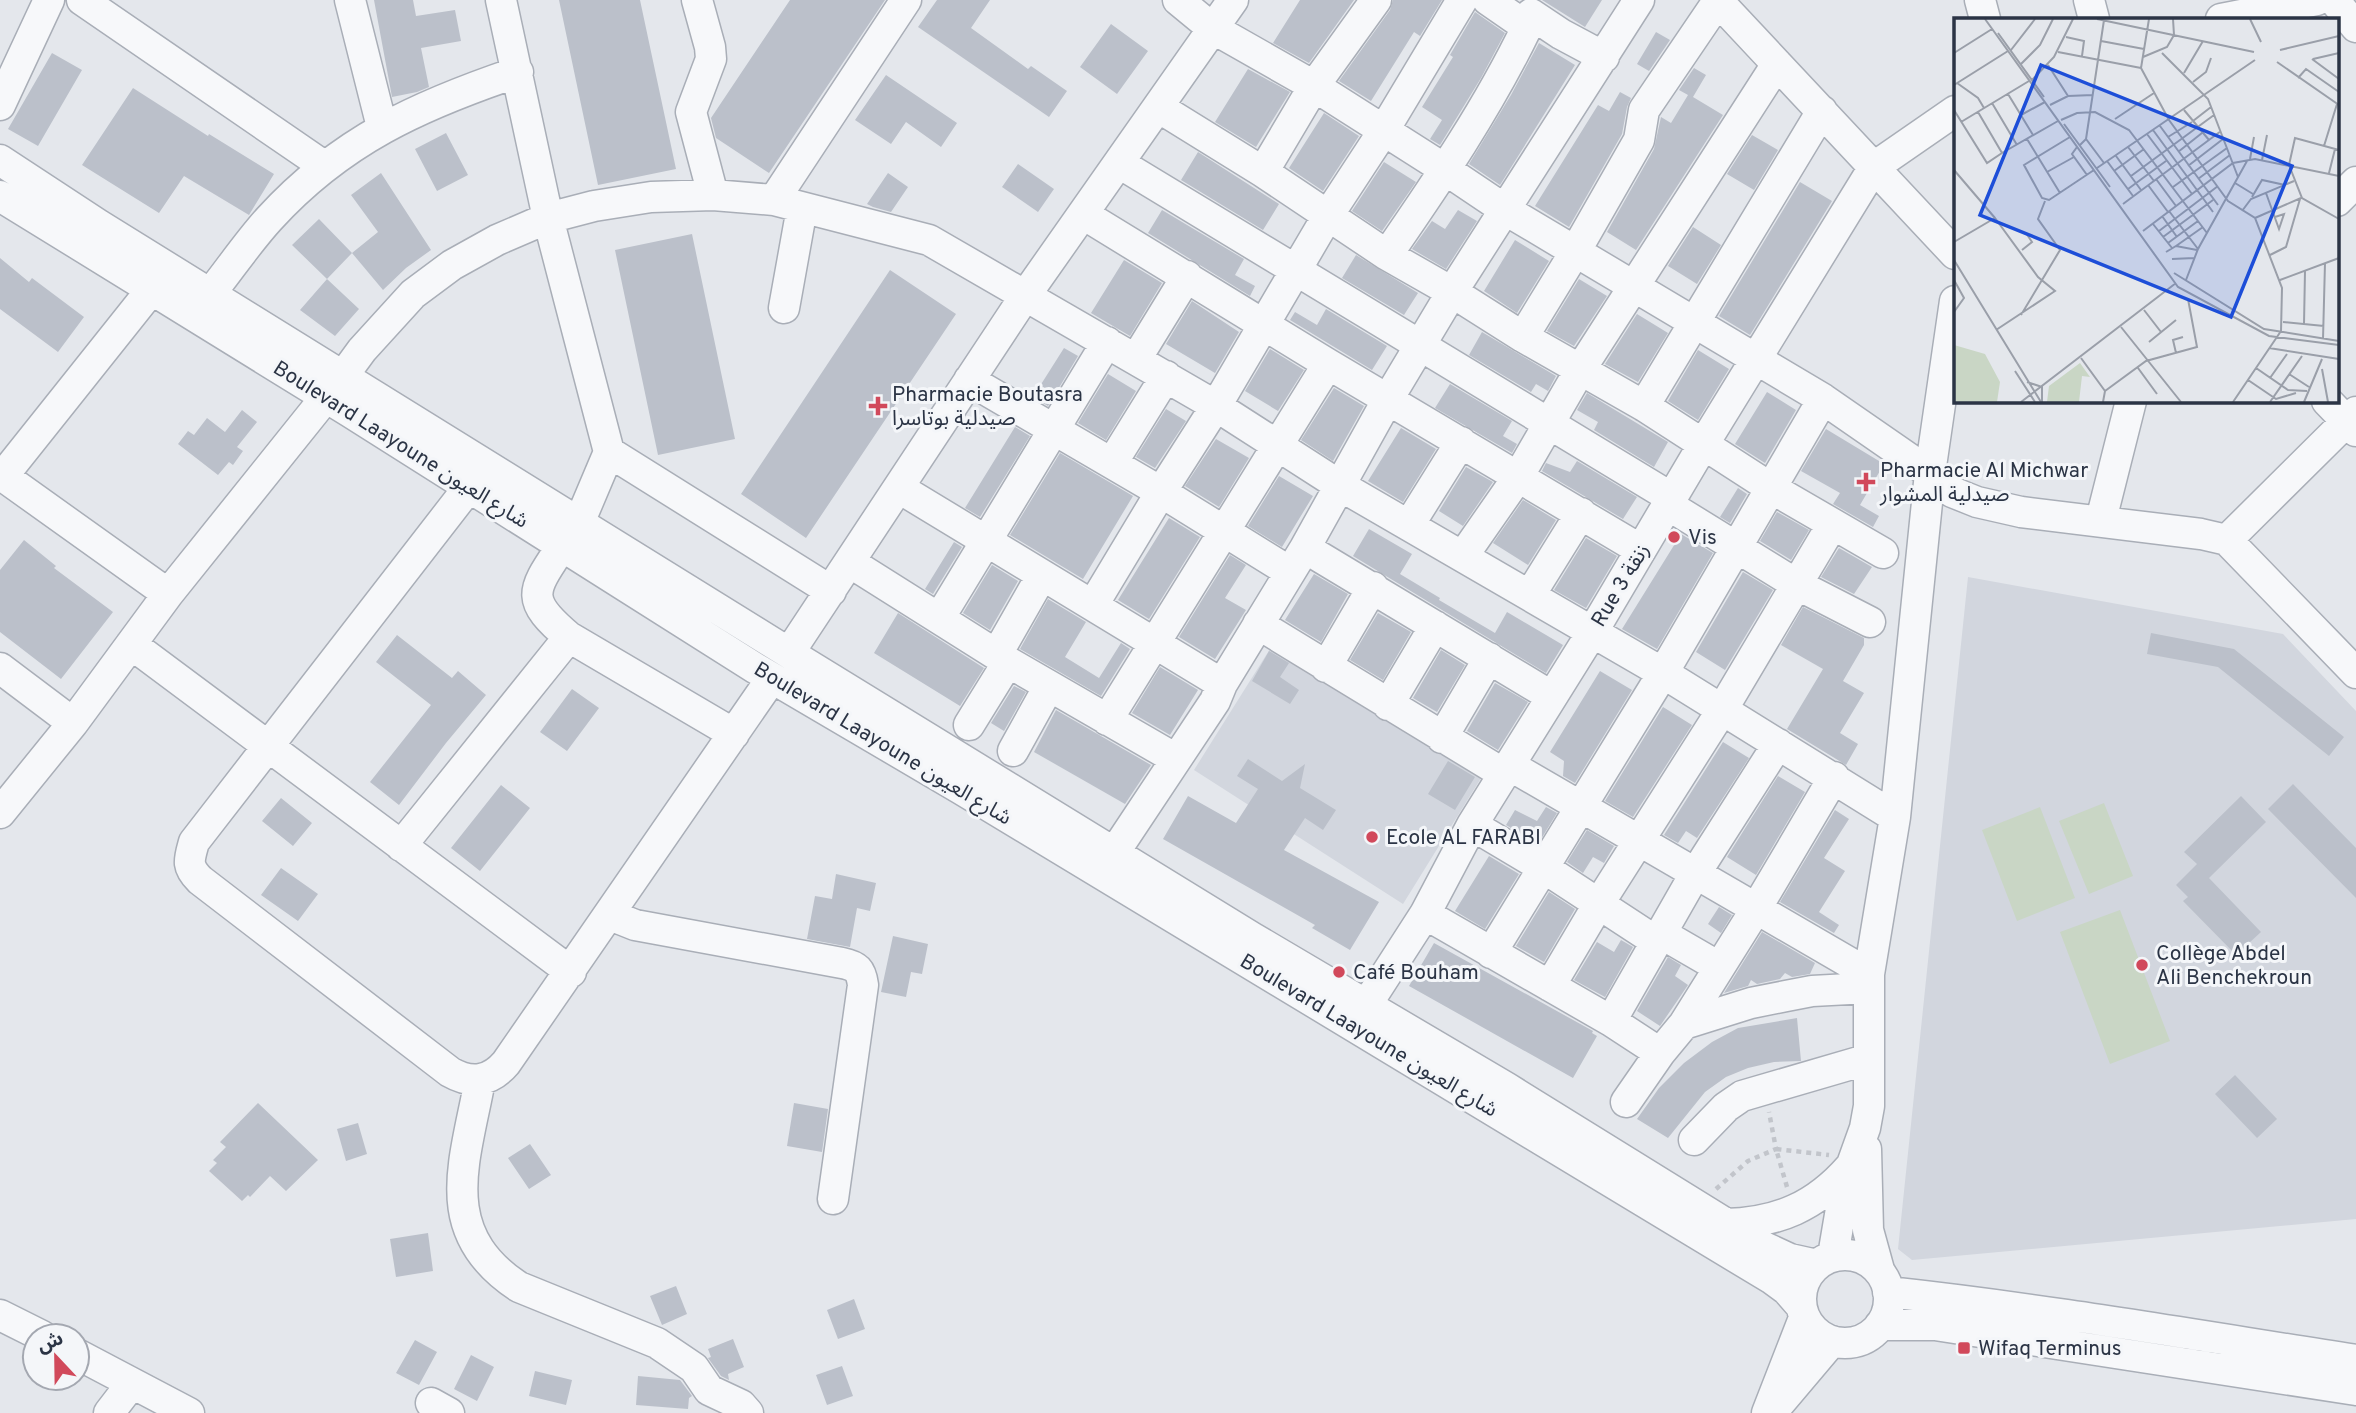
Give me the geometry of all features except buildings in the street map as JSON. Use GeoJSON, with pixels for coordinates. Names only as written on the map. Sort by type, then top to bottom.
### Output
{"type":"FeatureCollection","features":[{"type":"Feature","properties":{"kind":"street"},"geometry":{"type":"LineString","coordinates":[[0,105],[49,0]]}},
{"type":"Feature","properties":{"kind":"street"},"geometry":{"type":"LineString","coordinates":[[82,0],[324,166]]}},
{"type":"Feature","properties":{"kind":"street"},"geometry":{"type":"LineString","coordinates":[[349,0],[382,127]]}},
{"type":"Feature","properties":{"kind":"street"},"geometry":{"type":"LineString","coordinates":[[501,0],[548,218],[609,452],[570,535],[540,578],[538,597],[546,618],[569,637],[734,734]]}},
{"type":"Feature","properties":{"kind":"street"},"geometry":{"type":"LineString","coordinates":[[697,0],[711,59],[691,111],[713,195]]}},
{"type":"Feature","properties":{"kind":"street"},"geometry":{"type":"LineString","coordinates":[[784,308],[788,204],[906,0]]}},
{"type":"Feature","properties":{"kind":"street"},"geometry":{"type":"LineString","coordinates":[[1178,0],[1212,28],[1314,86],[1504,209],[1823,399],[1930,473],[1952,492],[1977,502],[2021,512],[2101,520],[2227,540],[2356,673]]}},
{"type":"Feature","properties":{"kind":"street"},"geometry":{"type":"LineString","coordinates":[[789,653],[1026,296],[1233,0]]}},
{"type":"Feature","properties":{"kind":"street"},"geometry":{"type":"LineString","coordinates":[[1263,172],[1314,86],[1376,0]]}},
{"type":"Feature","properties":{"kind":"street"},"geometry":{"type":"LineString","coordinates":[[1093,605],[1216,406],[1327,217],[1384,130],[1462,0]]}},
{"type":"Feature","properties":{"kind":"street"},"geometry":{"type":"LineString","coordinates":[[1488,0],[1532,14],[1561,34],[1604,57]]}},
{"type":"Feature","properties":{"kind":"street"},"geometry":{"type":"LineString","coordinates":[[1114,853],[1215,701],[1222,684],[1298,560],[1388,399],[1452,292],[1639,0]]}},
{"type":"Feature","properties":{"kind":"street"},"geometry":{"type":"LineString","coordinates":[[1522,337],[1575,252],[1639,140],[1644,110],[1717,0],[1954,253]]}},
{"type":"Feature","properties":{"kind":"street"},"geometry":{"type":"LineString","coordinates":[[1980,0],[1985,18]]}},
{"type":"Feature","properties":{"kind":"street"},"geometry":{"type":"LineString","coordinates":[[2089,0],[2094,18]]}},
{"type":"Feature","properties":{"kind":"street"},"geometry":{"type":"LineString","coordinates":[[2226,18],[2317,0]]}},
{"type":"Feature","properties":{"kind":"street"},"geometry":{"type":"LineString","coordinates":[[2334,0],[2356,27]]}},
{"type":"Feature","properties":{"kind":"street"},"geometry":{"type":"LineString","coordinates":[[1387,255],[1446,170],[1500,81],[1532,14]]}},
{"type":"Feature","properties":{"kind":"street"},"geometry":{"type":"LineString","coordinates":[[1463,556],[1518,477],[1580,370],[1777,64]]}},
{"type":"Feature","properties":{"kind":"street"},"geometry":{"type":"LineString","coordinates":[[210,294],[269,219],[324,166],[382,127],[421,108],[518,72]]}},
{"type":"Feature","properties":{"kind":"street"},"geometry":{"type":"LineString","coordinates":[[1158,107],[1263,172],[1387,255],[1452,292],[1522,337],[1644,406],[1771,488],[1883,553]]}},
{"type":"Feature","properties":{"kind":"street"},"geometry":{"type":"LineString","coordinates":[[1644,406],[1822,111]]}},
{"type":"Feature","properties":{"kind":"street"},"geometry":{"type":"LineString","coordinates":[[1874,167],[1954,112]]}},
{"type":"Feature","properties":{"kind":"street","name":"Boulevard Laayoune شارع العيون"},"geometry":{"type":"LineString","coordinates":[[0,160],[210,294],[469,487],[570,535],[789,653],[1725,1224],[1776,1253],[1825,1261]]}},
{"type":"Feature","properties":{"kind":"street"},"geometry":{"type":"LineString","coordinates":[[1118,163],[1422,345],[1796,584],[1870,622]]}},
{"type":"Feature","properties":{"kind":"street","name":"Rue 3 زنقة"},"geometry":{"type":"LineString","coordinates":[[1367,1004],[1425,914],[1472,825],[1874,167]]}},
{"type":"Feature","properties":{"kind":"street"},"geometry":{"type":"LineString","coordinates":[[2338,175],[2356,171]]}},
{"type":"Feature","properties":{"kind":"street"},"geometry":{"type":"LineString","coordinates":[[2338,200],[2356,182]]}},
{"type":"Feature","properties":{"kind":"street"},"geometry":{"type":"LineString","coordinates":[[0,813],[73,723],[168,594],[362,350],[412,294],[452,265],[497,240],[548,218],[594,206],[651,197],[713,195],[788,204],[929,240],[1166,376],[1339,485],[1664,673],[1895,817]]}},
{"type":"Feature","properties":{"kind":"street","name":"Boulevard Laayoune شارع العيون"},"geometry":{"type":"LineString","coordinates":[[0,196],[152,289],[334,387],[570,535],[772,678],[985,803],[1772,1279],[1787,1290],[1803,1312]]}},
{"type":"Feature","properties":{"kind":"street"},"geometry":{"type":"LineString","coordinates":[[1083,214],[1328,364],[1641,550]]}},
{"type":"Feature","properties":{"kind":"street"},"geometry":{"type":"LineString","coordinates":[[1136,359],[1187,276]]}},
{"type":"Feature","properties":{"kind":"street"},"geometry":{"type":"LineString","coordinates":[[152,289],[2,475],[168,594]]}},
{"type":"Feature","properties":{"kind":"street"},"geometry":{"type":"LineString","coordinates":[[1769,1413],[1803,1312],[1804,1282],[1825,1261],[1865,1128],[1869,1106],[1869,981],[1895,817],[1930,473],[1954,316]]}},
{"type":"Feature","properties":{"kind":"street"},"geometry":{"type":"LineString","coordinates":[[940,617],[1107,342]]}},
{"type":"Feature","properties":{"kind":"street"},"geometry":{"type":"LineString","coordinates":[[1107,720],[1328,364]]}},
{"type":"Feature","properties":{"kind":"street"},"geometry":{"type":"LineString","coordinates":[[1112,463],[1166,376]]}},
{"type":"Feature","properties":{"kind":"street"},"geometry":{"type":"LineString","coordinates":[[969,380],[1226,531],[1373,587],[1551,696]]}},
{"type":"Feature","properties":{"kind":"street"},"geometry":{"type":"LineString","coordinates":[[1491,953],[1664,673],[1823,399]]}},
{"type":"Feature","properties":{"kind":"street"},"geometry":{"type":"LineString","coordinates":[[2101,520],[2131,402]]}},
{"type":"Feature","properties":{"kind":"street"},"geometry":{"type":"LineString","coordinates":[[2227,540],[2346,416]]}},
{"type":"Feature","properties":{"kind":"street"},"geometry":{"type":"LineString","coordinates":[[1409,525],[1461,442]]}},
{"type":"Feature","properties":{"kind":"street"},"geometry":{"type":"LineString","coordinates":[[609,452],[831,591]]}},
{"type":"Feature","properties":{"kind":"street"},"geometry":{"type":"LineString","coordinates":[[469,487],[194,842],[190,856],[191,871],[438,1064],[459,1077],[480,1080],[490,1077],[506,1063],[772,678]]}},
{"type":"Feature","properties":{"kind":"street"},"geometry":{"type":"LineString","coordinates":[[899,488],[1222,684]]}},
{"type":"Feature","properties":{"kind":"street"},"geometry":{"type":"LineString","coordinates":[[1530,595],[1581,513]]}},
{"type":"Feature","properties":{"kind":"street"},"geometry":{"type":"LineString","coordinates":[[1550,986],[1598,905],[1722,710],[1832,525]]}},
{"type":"Feature","properties":{"kind":"street"},"geometry":{"type":"LineString","coordinates":[[851,563],[1049,686],[1176,759]]}},
{"type":"Feature","properties":{"kind":"street"},"geometry":{"type":"LineString","coordinates":[[969,724],[1042,575]]}},
{"type":"Feature","properties":{"kind":"street"},"geometry":{"type":"LineString","coordinates":[[1326,667],[1373,587]]}},
{"type":"Feature","properties":{"kind":"street"},"geometry":{"type":"LineString","coordinates":[[1258,624],[1443,738],[1580,806],[1640,841],[1756,909],[1869,981]]}},
{"type":"Feature","properties":{"kind":"street"},"geometry":{"type":"LineString","coordinates":[[1388,705],[1435,626]]}},
{"type":"Feature","properties":{"kind":"street"},"geometry":{"type":"LineString","coordinates":[[401,846],[569,637]]}},
{"type":"Feature","properties":{"kind":"street"},"geometry":{"type":"LineString","coordinates":[[131,644],[571,972]]}},
{"type":"Feature","properties":{"kind":"street"},"geometry":{"type":"LineString","coordinates":[[1443,738],[1489,658]]}},
{"type":"Feature","properties":{"kind":"street"},"geometry":{"type":"LineString","coordinates":[[0,668],[73,723]]}},
{"type":"Feature","properties":{"kind":"street"},"geometry":{"type":"LineString","coordinates":[[1013,751],[1049,686]]}},
{"type":"Feature","properties":{"kind":"street"},"geometry":{"type":"LineString","coordinates":[[1611,1021],[1695,874],[1778,744]]}},
{"type":"Feature","properties":{"kind":"street"},"geometry":{"type":"LineString","coordinates":[[1626,1102],[1684,1024],[1834,777]]}},
{"type":"Feature","properties":{"kind":"street"},"geometry":{"type":"LineString","coordinates":[[1472,825],[1544,868],[1598,905],[1719,967]]}},
{"type":"Feature","properties":{"kind":"street"},"geometry":{"type":"LineString","coordinates":[[1425,914],[1611,1021],[1660,1053]]}},
{"type":"Feature","properties":{"kind":"street"},"geometry":{"type":"LineString","coordinates":[[610,915],[635,925],[842,963],[855,966],[861,972],[863,985],[833,1199]]}},
{"type":"Feature","properties":{"kind":"street"},"geometry":{"type":"LineString","coordinates":[[1684,1024],[1751,1003],[1869,981]]}},
{"type":"Feature","properties":{"kind":"street"},"geometry":{"type":"LineString","coordinates":[[1694,1140],[1726,1107],[1742,1096],[1869,1059]]}},
{"type":"Feature","properties":{"kind":"street"},"geometry":{"type":"LineString","coordinates":[[480,1080],[462,1193],[469,1234],[480,1251],[502,1275],[519,1287],[657,1343],[694,1368],[709,1390],[733,1400],[748,1413]]}},
{"type":"Feature","properties":{"kind":"street"},"geometry":{"type":"LineString","coordinates":[[1803,1312],[1816,1332],[1832,1341],[1847,1343],[1863,1339],[1880,1325],[1887,1309],[1884,1281],[1868,1230],[1865,1128]]}},
{"type":"Feature","properties":{"kind":"street"},"geometry":{"type":"LineString","coordinates":[[1725,1224],[1742,1223],[1795,1211],[1824,1194],[1853,1163]]}},
{"type":"Feature","properties":{"kind":"street"},"geometry":{"type":"LineString","coordinates":[[1825,1261],[1850,1255],[1866,1259],[1884,1281],[1947,1298],[2356,1360]]}},
{"type":"Feature","properties":{"kind":"street"},"geometry":{"type":"LineString","coordinates":[[0,1315],[21,1326]]}},
{"type":"Feature","properties":{"kind":"street"},"geometry":{"type":"LineString","coordinates":[[1880,1325],[1934,1325],[2356,1390]]}},
{"type":"Feature","properties":{"kind":"street"},"geometry":{"type":"LineString","coordinates":[[1769,1413],[1832,1341]]}},
{"type":"Feature","properties":{"kind":"street"},"geometry":{"type":"LineString","coordinates":[[91,1361],[189,1413]]}},
{"type":"Feature","properties":{"kind":"street"},"geometry":{"type":"LineString","coordinates":[[109,1413],[132,1383]]}},
{"type":"Feature","properties":{"kind":"path"},"geometry":{"type":"LineString","coordinates":[[1765,1088],[1776,1149],[1795,1211]]}},
{"type":"Feature","properties":{"kind":"path"},"geometry":{"type":"LineString","coordinates":[[1698,1206],[1748,1161],[1776,1149],[1853,1163]]}},
{"type":"Feature","properties":{"kind":"shaded area","name":"Collège Abdel Ali Benchekroun"},"geometry":{"type":"Polygon","coordinates":[[[1968,577],[2283,634],[2356,711],[2356,1219],[1912,1260],[1898,1249],[1968,577]]]}},
{"type":"Feature","properties":{"kind":"shaded area","name":"Ecole AL FARABI"},"geometry":{"type":"Polygon","coordinates":[[[1275,641],[1486,770],[1403,904],[1194,770],[1275,641]]]}},
{"type":"Feature","properties":{"kind":"green space"},"geometry":{"type":"Polygon","coordinates":[[[2104,803],[2133,876],[2089,894],[2059,821],[2104,803]]]}},
{"type":"Feature","properties":{"kind":"green space"},"geometry":{"type":"Polygon","coordinates":[[[2040,807],[2075,898],[2017,921],[1982,830],[2040,807]]]}},
{"type":"Feature","properties":{"kind":"green space"},"geometry":{"type":"Polygon","coordinates":[[[2120,910],[2170,1041],[2110,1064],[2060,932],[2120,910]]]}},
{"type":"Feature","properties":{"kind":"place","name":"Pharmacie Boutasra صيدلية بوتاسرا"},"geometry":{"type":"Point","coordinates":[878,406]}},
{"type":"Feature","properties":{"kind":"place","name":"Pharmacie Al Michwar صيدلية المشوار"},"geometry":{"type":"Point","coordinates":[1866,482]}},
{"type":"Feature","properties":{"kind":"place","name":"Vis"},"geometry":{"type":"Point","coordinates":[1674,537]}},
{"type":"Feature","properties":{"kind":"place","name":"Ecole AL FARABI"},"geometry":{"type":"Point","coordinates":[1372,837]}},
{"type":"Feature","properties":{"kind":"place","name":"Collège Abdel Ali Benchekroun"},"geometry":{"type":"Point","coordinates":[2142,965]}},
{"type":"Feature","properties":{"kind":"place","name":"Café Bouham"},"geometry":{"type":"Point","coordinates":[1339,972]}},
{"type":"Feature","properties":{"kind":"place","name":"Wifaq Terminus"},"geometry":{"type":"Point","coordinates":[1964,1348]}}]}
